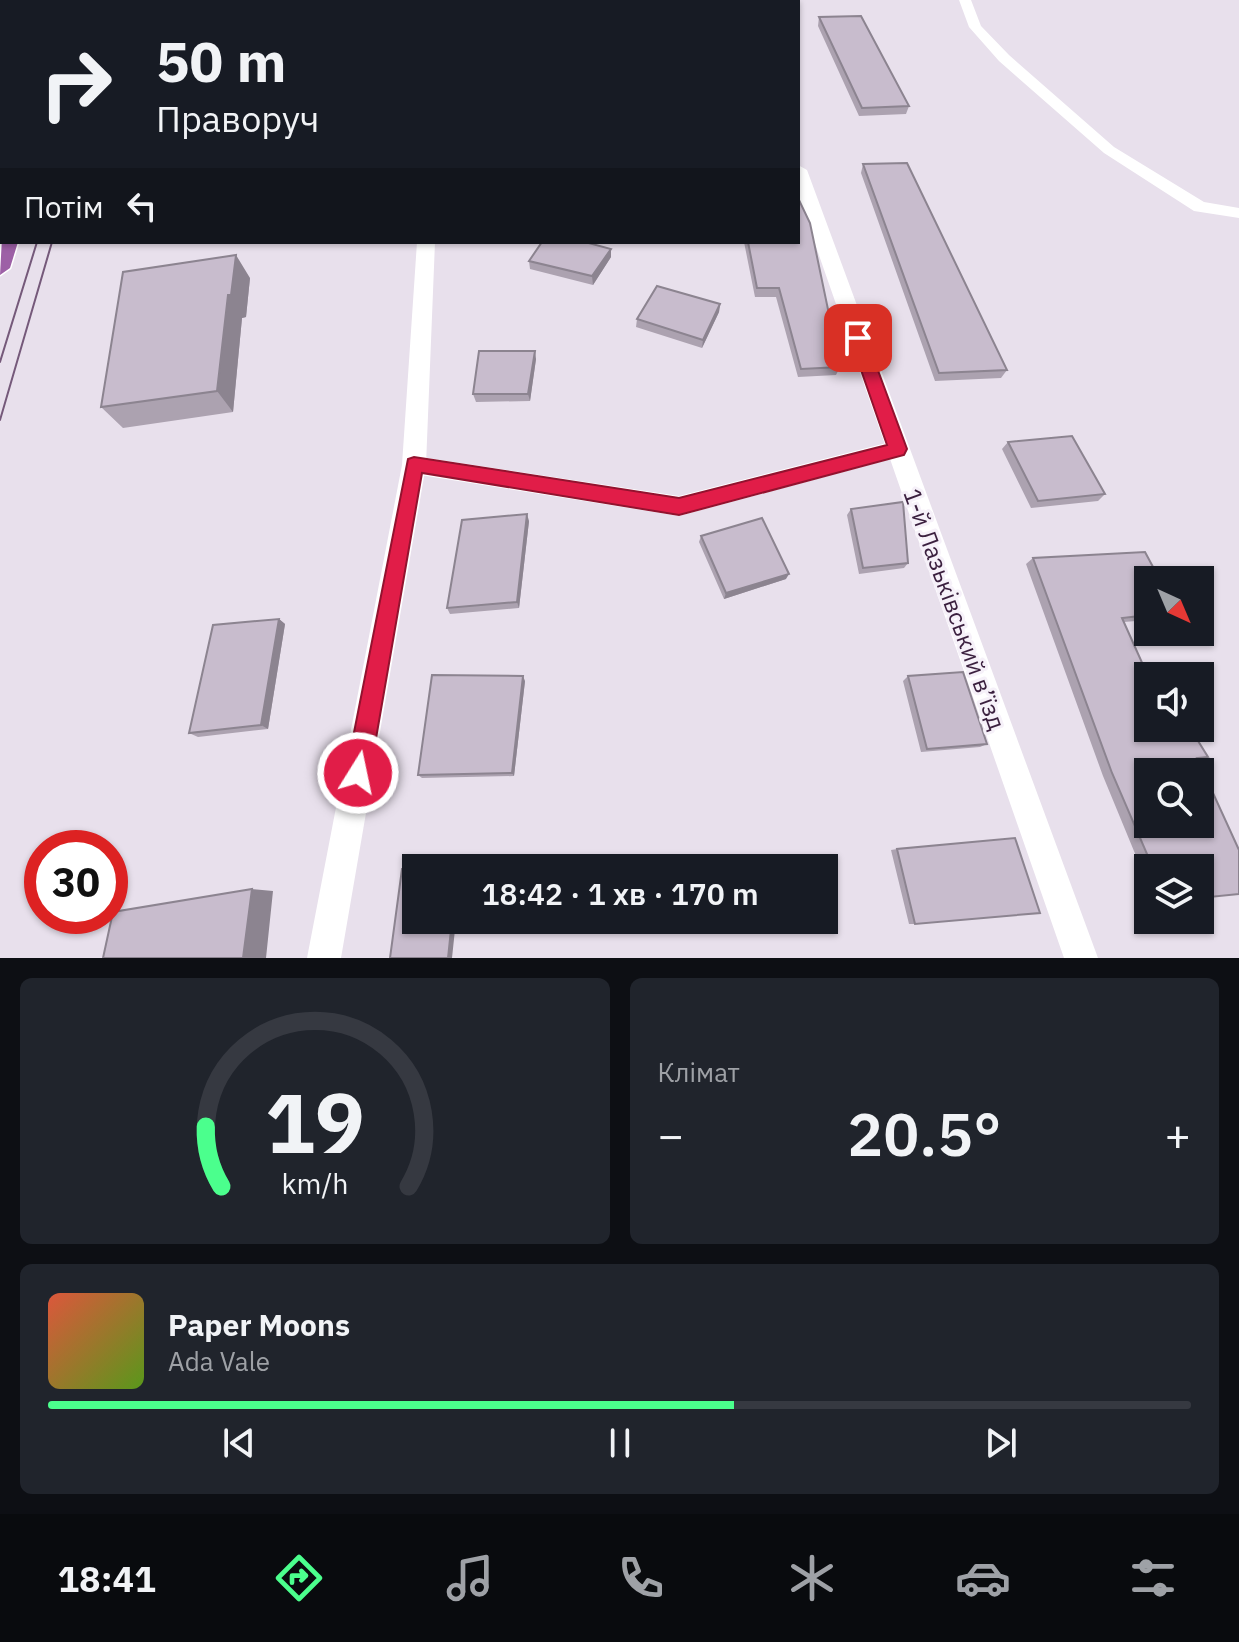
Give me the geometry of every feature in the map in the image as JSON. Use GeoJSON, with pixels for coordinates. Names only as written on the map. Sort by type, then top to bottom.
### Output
{"type":"FeatureCollection","features":[{"type":"Feature","properties":{"kind":"main road"},"geometry":{"type":"LineString","coordinates":[[0,268],[8,244]]}},
{"type":"Feature","properties":{"kind":"street","name":"1-й Лазьківський в’їзд"},"geometry":{"type":"LineString","coordinates":[[800,176],[1081,958]]}},
{"type":"Feature","properties":{"kind":"street"},"geometry":{"type":"LineString","coordinates":[[324,958],[414,465],[426,244]]}},
{"type":"Feature","properties":{"kind":"lane"},"geometry":{"type":"LineString","coordinates":[[965,0],[975,27],[1004,58],[1109,150],[1200,207],[1239,213]]}},
{"type":"Feature","properties":{"kind":"lane"},"geometry":{"type":"LineString","coordinates":[[414,465],[679,506],[898,449]]}},
{"type":"Feature","properties":{"kind":"building"},"geometry":{"type":"Polygon","coordinates":[[[861,16],[909,106],[862,108],[819,17],[861,16]]]}},
{"type":"Feature","properties":{"kind":"building"},"geometry":{"type":"Polygon","coordinates":[[[907,163],[1007,370],[939,373],[863,164],[907,163]]]}},
{"type":"Feature","properties":{"kind":"building"},"geometry":{"type":"Polygon","coordinates":[[[800,202],[810,223],[840,367],[801,369],[779,288],[757,288],[748,244],[800,244],[800,202]]]}},
{"type":"Feature","properties":{"kind":"building"},"geometry":{"type":"Polygon","coordinates":[[[541,244],[592,244],[611,249],[592,276],[529,261],[541,244]]]}},
{"type":"Feature","properties":{"kind":"building"},"geometry":{"type":"Polygon","coordinates":[[[236,255],[217,391],[101,407],[123,272],[236,255]]]}},
{"type":"Feature","properties":{"kind":"building"},"geometry":{"type":"Polygon","coordinates":[[[657,286],[720,304],[703,340],[637,319],[657,286]]]}},
{"type":"Feature","properties":{"kind":"building"},"geometry":{"type":"Polygon","coordinates":[[[479,351],[535,351],[528,394],[473,394],[479,351]]]}},
{"type":"Feature","properties":{"kind":"building"},"geometry":{"type":"Polygon","coordinates":[[[1072,436],[1105,494],[1038,501],[1008,442],[1072,436]]]}},
{"type":"Feature","properties":{"kind":"building"},"geometry":{"type":"Polygon","coordinates":[[[903,502],[908,563],[863,568],[851,509],[903,502]]]}},
{"type":"Feature","properties":{"kind":"building"},"geometry":{"type":"Polygon","coordinates":[[[527,514],[517,602],[447,608],[462,520],[527,514]]]}},
{"type":"Feature","properties":{"kind":"building"},"geometry":{"type":"Polygon","coordinates":[[[762,518],[789,574],[726,593],[701,536],[762,518]]]}},
{"type":"Feature","properties":{"kind":"building"},"geometry":{"type":"Polygon","coordinates":[[[1145,552],[1152,566],[1134,566],[1134,617],[1122,618],[1142,662],[1134,662],[1134,742],[1199,742],[1208,757],[1134,758],[1134,824],[1112,773],[1033,558],[1145,552]]]}},
{"type":"Feature","properties":{"kind":"building"},"geometry":{"type":"Polygon","coordinates":[[[279,619],[261,725],[189,733],[213,625],[279,619]]]}},
{"type":"Feature","properties":{"kind":"building"},"geometry":{"type":"Polygon","coordinates":[[[963,672],[987,744],[927,749],[908,676],[963,672]]]}},
{"type":"Feature","properties":{"kind":"building"},"geometry":{"type":"Polygon","coordinates":[[[432,675],[523,676],[512,773],[418,775],[432,675]]]}},
{"type":"Feature","properties":{"kind":"building"},"geometry":{"type":"Polygon","coordinates":[[[1214,795],[1239,850],[1239,894],[1214,897],[1214,854],[1147,854],[1140,838],[1214,838],[1214,795]]]}},
{"type":"Feature","properties":{"kind":"building"},"geometry":{"type":"Polygon","coordinates":[[[1015,838],[1040,913],[915,924],[897,849],[1015,838]]]}},
{"type":"Feature","properties":{"kind":"building"},"geometry":{"type":"Polygon","coordinates":[[[402,869],[402,934],[451,934],[448,958],[390,958],[402,869]]]}},
{"type":"Feature","properties":{"kind":"building"},"geometry":{"type":"Polygon","coordinates":[[[252,889],[243,958],[103,958],[108,934],[128,934],[128,910],[252,889]]]}},
{"type":"Feature","properties":{"kind":"tram line"},"geometry":{"type":"LineString","coordinates":[[0,362],[36,244]]}},
{"type":"Feature","properties":{"kind":"tram line"},"geometry":{"type":"LineString","coordinates":[[0,420],[51,244]]}},
{"type":"Feature","properties":{"kind":"route"},"geometry":{"type":"LineString","coordinates":[[358,773],[414,465],[679,506],[898,449],[858,338]]}}]}
